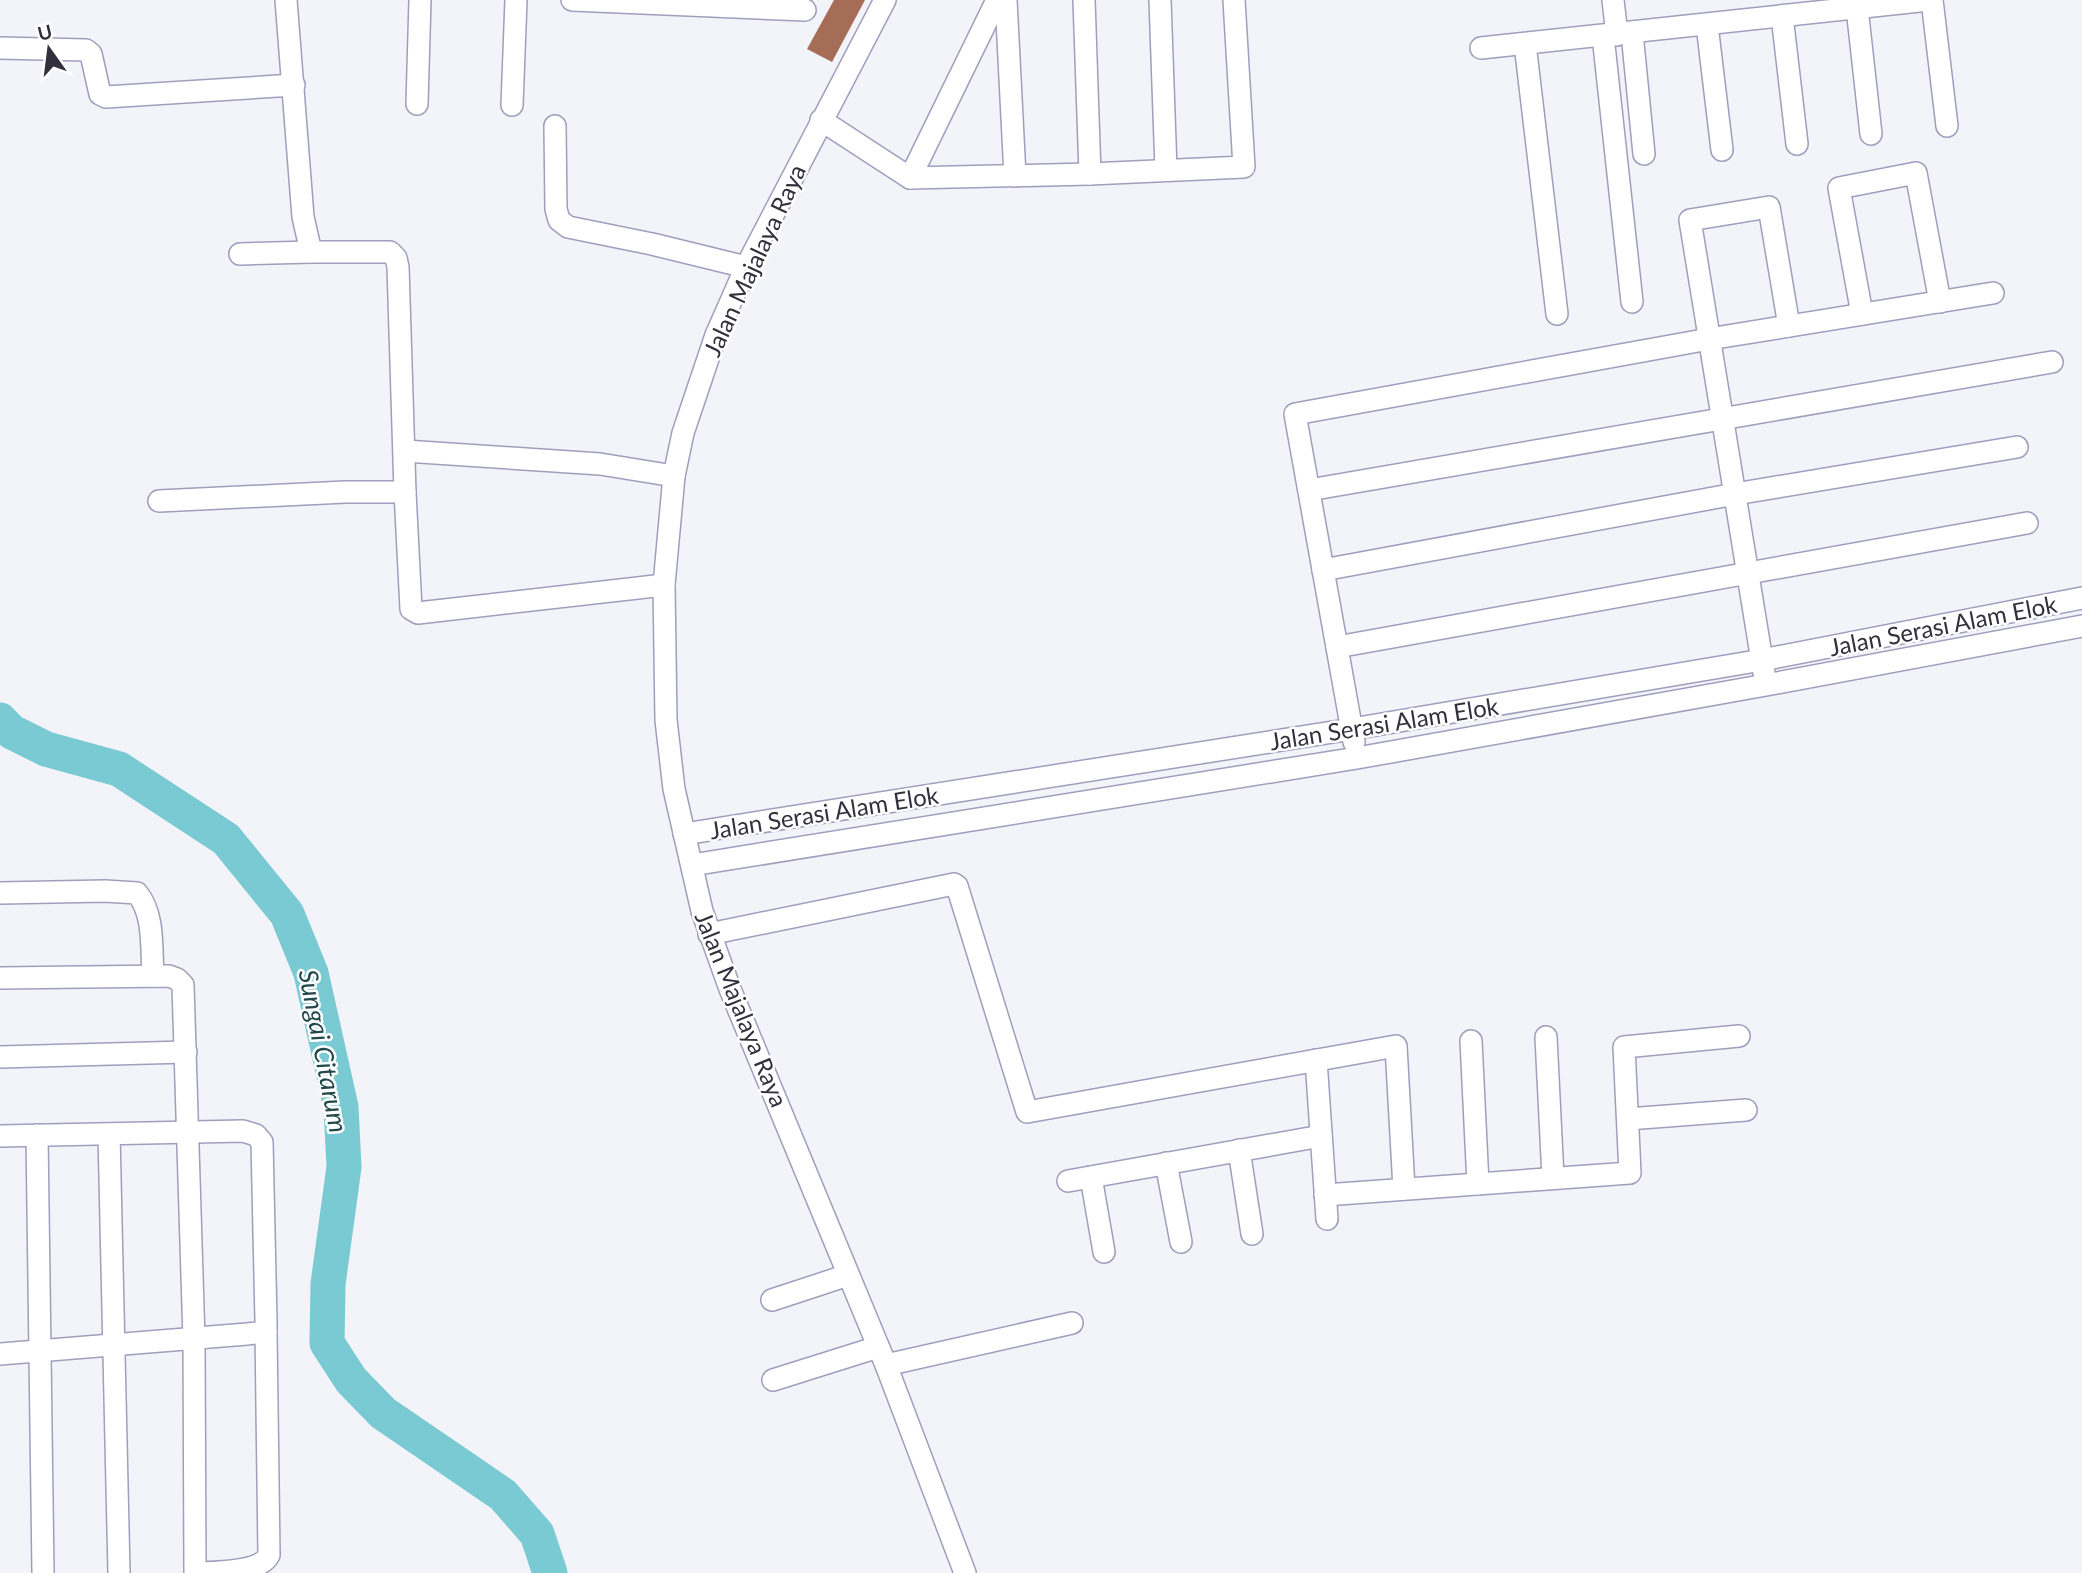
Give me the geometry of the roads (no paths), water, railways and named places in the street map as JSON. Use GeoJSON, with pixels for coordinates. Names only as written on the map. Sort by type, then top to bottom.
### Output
{"type":"FeatureCollection","features":[{"type":"Feature","properties":{"kind":"street"},"geometry":{"type":"LineString","coordinates":[[286,0],[303,217],[311,252]]}},
{"type":"Feature","properties":{"kind":"street"},"geometry":{"type":"LineString","coordinates":[[417,104],[419,0]]}},
{"type":"Feature","properties":{"kind":"street"},"geometry":{"type":"LineString","coordinates":[[512,105],[516,0]]}},
{"type":"Feature","properties":{"kind":"street"},"geometry":{"type":"LineString","coordinates":[[572,0],[805,10]]}},
{"type":"Feature","properties":{"kind":"street","name":"Jalan Majalaya Raya"},"geometry":{"type":"LineString","coordinates":[[885,0],[746,267],[716,335],[683,433],[674,476],[664,585],[668,747],[674,789],[709,934],[882,1356],[962,1572]]}},
{"type":"Feature","properties":{"kind":"street"},"geometry":{"type":"LineString","coordinates":[[909,178],[997,0]]}},
{"type":"Feature","properties":{"kind":"street"},"geometry":{"type":"LineString","coordinates":[[1006,0],[1015,176]]}},
{"type":"Feature","properties":{"kind":"street"},"geometry":{"type":"LineString","coordinates":[[1084,0],[1090,174]]}},
{"type":"Feature","properties":{"kind":"street"},"geometry":{"type":"LineString","coordinates":[[1160,0],[1166,170]]}},
{"type":"Feature","properties":{"kind":"street"},"geometry":{"type":"LineString","coordinates":[[821,120],[909,178],[1244,167],[1234,0]]}},
{"type":"Feature","properties":{"kind":"street"},"geometry":{"type":"LineString","coordinates":[[1613,0],[1632,302]]}},
{"type":"Feature","properties":{"kind":"street"},"geometry":{"type":"LineString","coordinates":[[1481,48],[1707,25],[1889,2],[1930,0],[1947,126]]}},
{"type":"Feature","properties":{"kind":"street"},"geometry":{"type":"LineString","coordinates":[[1857,8],[1871,134]]}},
{"type":"Feature","properties":{"kind":"street"},"geometry":{"type":"LineString","coordinates":[[1782,16],[1797,144]]}},
{"type":"Feature","properties":{"kind":"street"},"geometry":{"type":"LineString","coordinates":[[1707,25],[1722,150]]}},
{"type":"Feature","properties":{"kind":"street"},"geometry":{"type":"LineString","coordinates":[[1617,35],[1644,154]]}},
{"type":"Feature","properties":{"kind":"street"},"geometry":{"type":"LineString","coordinates":[[1525,44],[1557,314]]}},
{"type":"Feature","properties":{"kind":"street"},"geometry":{"type":"LineString","coordinates":[[0,48],[86,50],[91,54],[100,94],[106,97],[294,85]]}},
{"type":"Feature","properties":{"kind":"street"},"geometry":{"type":"LineString","coordinates":[[555,126],[556,209],[559,220],[568,227],[746,267]]}},
{"type":"Feature","properties":{"kind":"street"},"geometry":{"type":"LineString","coordinates":[[1862,314],[1839,188],[1916,173],[1940,302]]}},
{"type":"Feature","properties":{"kind":"street"},"geometry":{"type":"LineString","coordinates":[[1766,685],[1690,220],[1769,206],[1789,326]]}},
{"type":"Feature","properties":{"kind":"street"},"geometry":{"type":"LineString","coordinates":[[240,254],[381,251],[390,252],[396,258],[405,492],[411,609],[414,612],[664,585]]}},
{"type":"Feature","properties":{"kind":"street"},"geometry":{"type":"LineString","coordinates":[[1357,758],[1295,414],[1709,339],[1993,293]]}},
{"type":"Feature","properties":{"kind":"street"},"geometry":{"type":"LineString","coordinates":[[1309,490],[2052,362]]}},
{"type":"Feature","properties":{"kind":"street"},"geometry":{"type":"LineString","coordinates":[[1323,570],[1735,494],[2017,447]]}},
{"type":"Feature","properties":{"kind":"street"},"geometry":{"type":"LineString","coordinates":[[405,451],[600,464],[674,476]]}},
{"type":"Feature","properties":{"kind":"street"},"geometry":{"type":"LineString","coordinates":[[159,501],[345,492],[405,492]]}},
{"type":"Feature","properties":{"kind":"street"},"geometry":{"type":"LineString","coordinates":[[1337,647],[2027,523]]}},
{"type":"Feature","properties":{"kind":"street","name":"Jalan Serasi Alam Elok"},"geometry":{"type":"LineString","coordinates":[[684,834],[1352,729],[1762,660],[2082,598]]}},
{"type":"Feature","properties":{"kind":"street","name":"Jalan Serasi Alam Elok"},"geometry":{"type":"LineString","coordinates":[[692,865],[1357,758],[2082,626]]}},
{"type":"Feature","properties":{"kind":"street"},"geometry":{"type":"LineString","coordinates":[[763,821],[767,852]]}},
{"type":"Feature","properties":{"kind":"street"},"geometry":{"type":"LineString","coordinates":[[709,934],[954,884],[957,886],[1027,1112],[1396,1046],[1404,1189]]}},
{"type":"Feature","properties":{"kind":"street"},"geometry":{"type":"LineString","coordinates":[[0,893],[105,891],[137,894],[144,901],[149,919],[153,976]]}},
{"type":"Feature","properties":{"kind":"street"},"geometry":{"type":"LineString","coordinates":[[0,978],[169,976],[183,985],[186,1052],[188,1133],[194,1340],[195,1573],[259,1568],[266,1563],[269,1555],[262,1142],[257,1135],[243,1131],[188,1133],[0,1136]]}},
{"type":"Feature","properties":{"kind":"street"},"geometry":{"type":"LineString","coordinates":[[1325,1195],[1630,1173],[1624,1047],[1739,1036]]}},
{"type":"Feature","properties":{"kind":"street"},"geometry":{"type":"LineString","coordinates":[[1546,1037],[1553,1178]]}},
{"type":"Feature","properties":{"kind":"street"},"geometry":{"type":"LineString","coordinates":[[1471,1041],[1478,1184]]}},
{"type":"Feature","properties":{"kind":"street"},"geometry":{"type":"LineString","coordinates":[[0,1057],[186,1052]]}},
{"type":"Feature","properties":{"kind":"street"},"geometry":{"type":"LineString","coordinates":[[1316,1060],[1327,1219]]}},
{"type":"Feature","properties":{"kind":"street"},"geometry":{"type":"LineString","coordinates":[[1628,1119],[1746,1110]]}},
{"type":"Feature","properties":{"kind":"street"},"geometry":{"type":"LineString","coordinates":[[109,1134],[119,1573]]}},
{"type":"Feature","properties":{"kind":"street"},"geometry":{"type":"LineString","coordinates":[[37,1135],[43,1573]]}},
{"type":"Feature","properties":{"kind":"street"},"geometry":{"type":"LineString","coordinates":[[1068,1181],[1321,1136]]}},
{"type":"Feature","properties":{"kind":"street"},"geometry":{"type":"LineString","coordinates":[[1239,1150],[1252,1234]]}},
{"type":"Feature","properties":{"kind":"street"},"geometry":{"type":"LineString","coordinates":[[1166,1163],[1181,1242]]}},
{"type":"Feature","properties":{"kind":"street"},"geometry":{"type":"LineString","coordinates":[[1091,1177],[1104,1252]]}},
{"type":"Feature","properties":{"kind":"street"},"geometry":{"type":"LineString","coordinates":[[772,1300],[848,1275]]}},
{"type":"Feature","properties":{"kind":"street"},"geometry":{"type":"LineString","coordinates":[[773,1380],[882,1356],[1072,1323]]}},
{"type":"Feature","properties":{"kind":"street"},"geometry":{"type":"LineString","coordinates":[[0,1354],[266,1332]]}},
{"type":"Feature","properties":{"kind":"waterway","name":"Sungai Citarum"},"geometry":{"type":"LineString","coordinates":[[0,720],[12,732],[46,749],[119,769],[226,839],[287,914],[311,973],[341,1107],[344,1167],[328,1284],[327,1343],[351,1380],[383,1413],[503,1495],[537,1534],[550,1573]]}}]}
